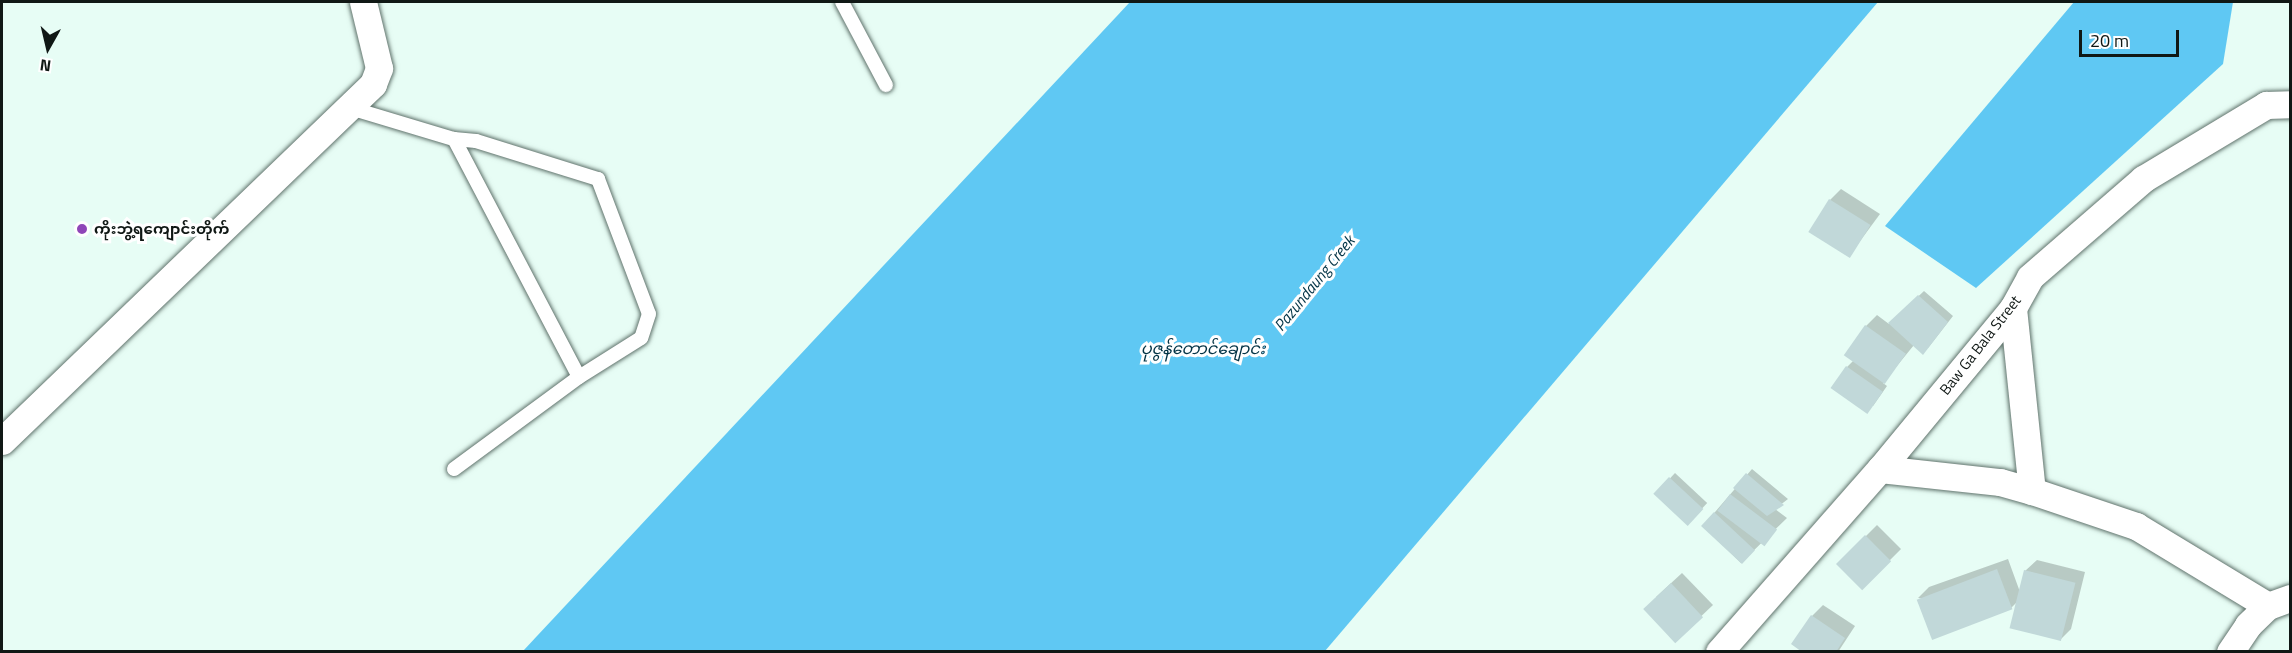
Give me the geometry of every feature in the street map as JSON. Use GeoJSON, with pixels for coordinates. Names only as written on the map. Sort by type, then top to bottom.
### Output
{"type":"FeatureCollection","features":[{"type":"Feature","properties":{"kind":"street"},"geometry":{"type":"LineString","coordinates":[[2,441],[373,84],[379,68],[363,2]]}},
{"type":"Feature","properties":{"kind":"street","name":"Baw Ga Bala Street"},"geometry":{"type":"LineString","coordinates":[[1719,651],[1880,469],[2013,308],[2030,277],[2143,179],[2266,105],[2290,104]]}},
{"type":"Feature","properties":{"kind":"street"},"geometry":{"type":"LineString","coordinates":[[2013,308],[2032,491]]}},
{"type":"Feature","properties":{"kind":"street"},"geometry":{"type":"LineString","coordinates":[[1880,469],[2000,482],[2032,491],[2136,526],[2279,602],[2248,625],[2229,651]]}},
{"type":"Feature","properties":{"kind":"lane"},"geometry":{"type":"LineString","coordinates":[[842,2],[886,85]]}},
{"type":"Feature","properties":{"kind":"lane"},"geometry":{"type":"LineString","coordinates":[[347,107],[454,140],[476,141],[598,179],[650,314],[641,338],[579,377],[454,469]]}},
{"type":"Feature","properties":{"kind":"lane"},"geometry":{"type":"LineString","coordinates":[[454,140],[579,377]]}},
{"type":"Feature","properties":{"kind":"water","name":"ပုဇွန်တောင်ချောင်း"},"geometry":{"type":"Polygon","coordinates":[[[1130,2],[1878,2],[1325,651],[523,651],[1130,2]]]}},
{"type":"Feature","properties":{"kind":"water"},"geometry":{"type":"Polygon","coordinates":[[[2074,2],[2233,2],[2223,64],[1976,288],[1885,226],[2074,2]]]}},
{"type":"Feature","properties":{"kind":"building"},"geometry":{"type":"Polygon","coordinates":[[[1829,199],[1871,225],[1850,258],[1808,232],[1829,199]]]}},
{"type":"Feature","properties":{"kind":"building"},"geometry":{"type":"Polygon","coordinates":[[[1918,295],[1948,322],[1923,355],[1888,323],[1918,295]]]}},
{"type":"Feature","properties":{"kind":"building"},"geometry":{"type":"Polygon","coordinates":[[[1865,325],[1906,354],[1885,384],[1844,355],[1865,325]]]}},
{"type":"Feature","properties":{"kind":"building"},"geometry":{"type":"Polygon","coordinates":[[[1846,366],[1883,392],[1867,414],[1831,388],[1846,366]]]}},
{"type":"Feature","properties":{"kind":"building"},"geometry":{"type":"Polygon","coordinates":[[[1746,473],[1784,505],[1767,516],[1733,488],[1746,473]]]}},
{"type":"Feature","properties":{"kind":"building"},"geometry":{"type":"Polygon","coordinates":[[[1669,477],[1703,509],[1688,526],[1653,494],[1669,477]]]}},
{"type":"Feature","properties":{"kind":"building"},"geometry":{"type":"Polygon","coordinates":[[[1730,494],[1777,530],[1764,546],[1717,511],[1730,494]]]}},
{"type":"Feature","properties":{"kind":"building"},"geometry":{"type":"Polygon","coordinates":[[[1714,512],[1755,550],[1742,564],[1701,526],[1714,512]]]}},
{"type":"Feature","properties":{"kind":"building"},"geometry":{"type":"Polygon","coordinates":[[[1865,535],[1891,561],[1862,590],[1836,564],[1865,535]]]}},
{"type":"Feature","properties":{"kind":"building"},"geometry":{"type":"Polygon","coordinates":[[[1997,569],[2012,609],[1932,640],[1917,600],[1997,569]]]}},
{"type":"Feature","properties":{"kind":"building"},"geometry":{"type":"Polygon","coordinates":[[[2024,570],[2075,583],[2061,641],[2009,628],[2024,570]]]}},
{"type":"Feature","properties":{"kind":"building"},"geometry":{"type":"Polygon","coordinates":[[[1671,583],[1703,617],[1675,643],[1643,609],[1671,583]]]}},
{"type":"Feature","properties":{"kind":"building"},"geometry":{"type":"Polygon","coordinates":[[[1811,615],[1845,638],[1836,652],[1802,652],[1791,644],[1811,615]]]}},
{"type":"Feature","properties":{"kind":"place","name":"ကိုးဘွဲ့ရကျောင်းတိုက်"},"geometry":{"type":"Point","coordinates":[82,229]}},
{"type":"Feature","properties":{"kind":"water label","name":"Pazundaung Creek"},"geometry":{"type":"Point","coordinates":[1314,283]}}]}
